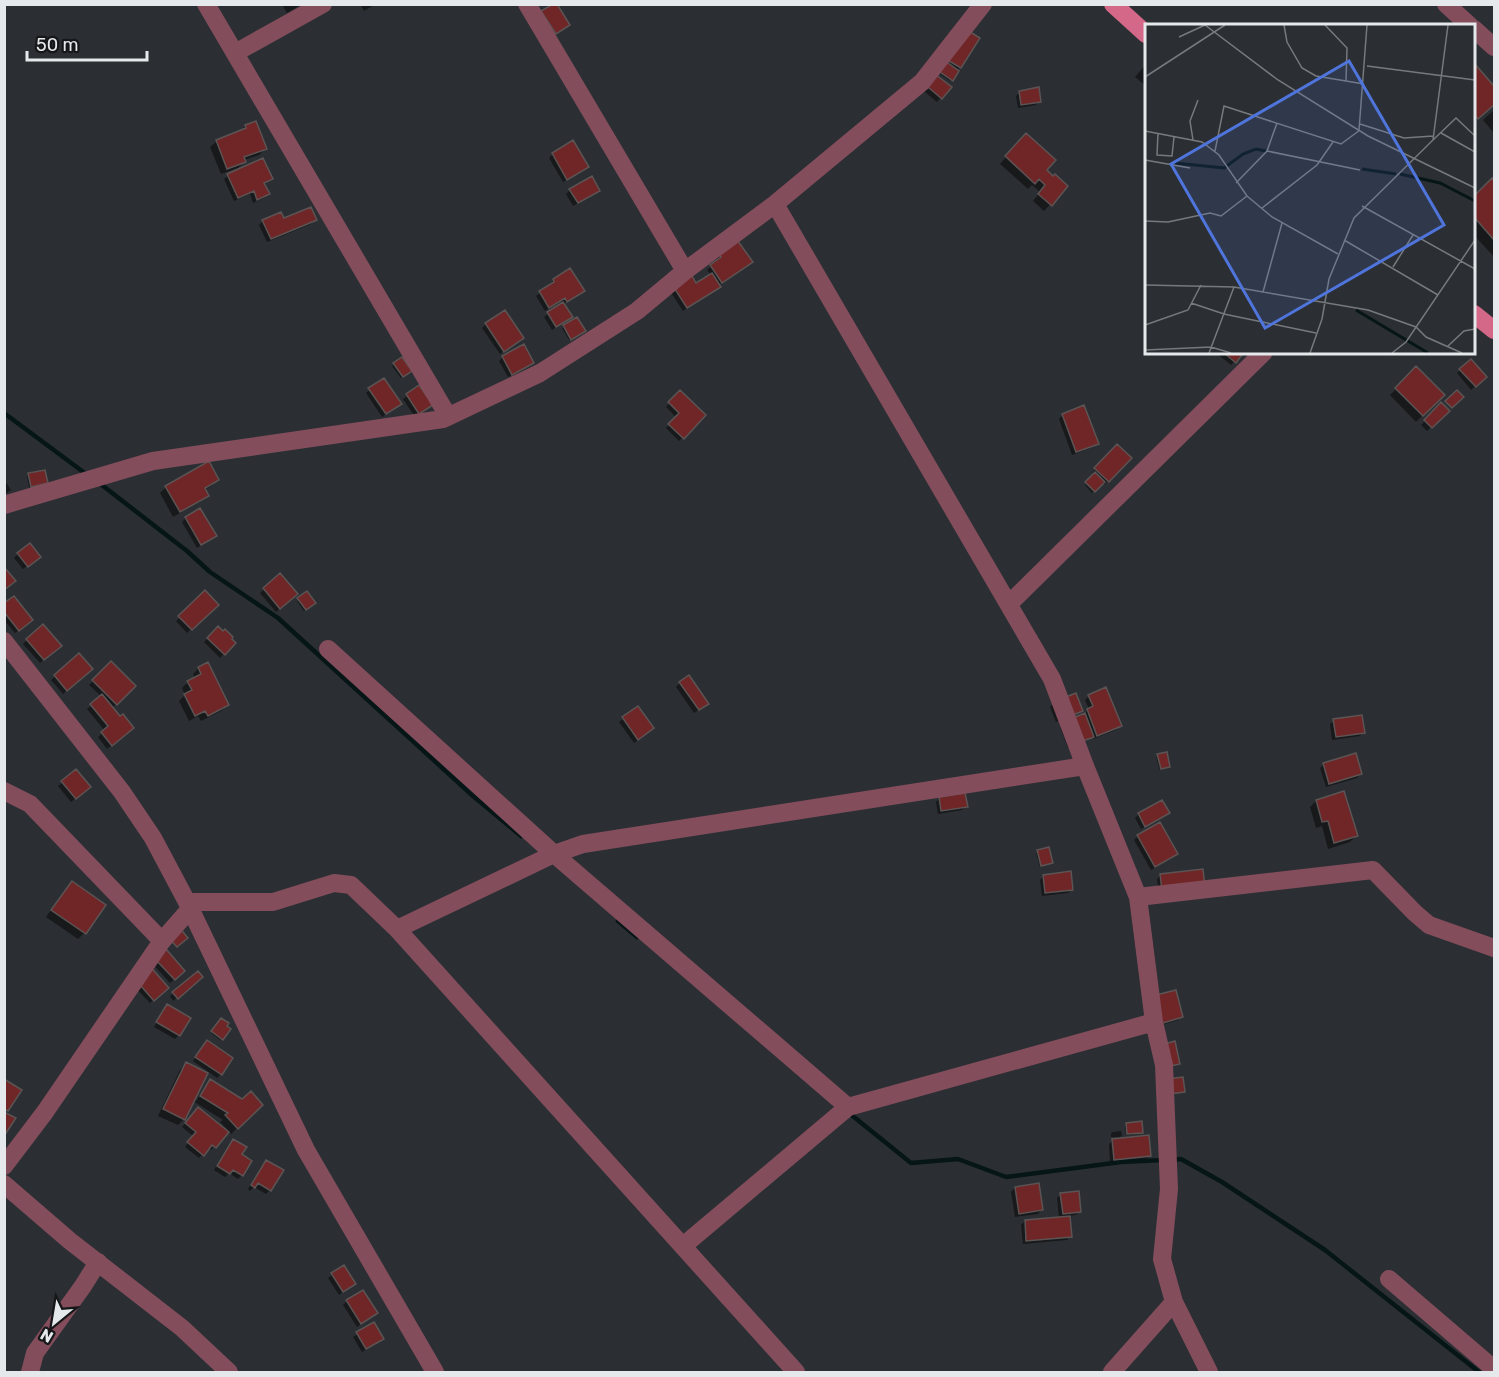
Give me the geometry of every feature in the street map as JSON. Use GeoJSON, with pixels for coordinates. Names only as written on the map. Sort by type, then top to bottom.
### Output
{"type":"FeatureCollection","features":[{"type":"Feature","properties":{"kind":"main road"},"geometry":{"type":"LineString","coordinates":[[1113,4],[1145,33]]}},
{"type":"Feature","properties":{"kind":"main road"},"geometry":{"type":"LineString","coordinates":[[1475,316],[1494,330]]}},
{"type":"Feature","properties":{"kind":"street"},"geometry":{"type":"LineString","coordinates":[[206,4],[448,416]]}},
{"type":"Feature","properties":{"kind":"street"},"geometry":{"type":"LineString","coordinates":[[235,53],[323,4]]}},
{"type":"Feature","properties":{"kind":"street"},"geometry":{"type":"LineString","coordinates":[[527,4],[685,271]]}},
{"type":"Feature","properties":{"kind":"street"},"geometry":{"type":"LineString","coordinates":[[4,505],[153,461],[443,419],[540,373],[637,311],[685,271],[775,204],[922,82],[983,4]]}},
{"type":"Feature","properties":{"kind":"street"},"geometry":{"type":"LineString","coordinates":[[1446,4],[1468,24]]}},
{"type":"Feature","properties":{"kind":"street"},"geometry":{"type":"LineString","coordinates":[[1475,31],[1494,47]]}},
{"type":"Feature","properties":{"kind":"street"},"geometry":{"type":"LineString","coordinates":[[775,204],[1052,679],[1084,766],[1138,897],[1154,1022],[1164,1065],[1169,1189],[1162,1259],[1174,1302],[1209,1372]]}},
{"type":"Feature","properties":{"kind":"street"},"geometry":{"type":"LineString","coordinates":[[1009,604],[1262,354]]}},
{"type":"Feature","properties":{"kind":"street"},"geometry":{"type":"LineString","coordinates":[[4,641],[122,792],[153,838],[306,1150],[435,1372]]}},
{"type":"Feature","properties":{"kind":"street"},"geometry":{"type":"LineString","coordinates":[[328,649],[554,854],[848,1107]]}},
{"type":"Feature","properties":{"kind":"street"},"geometry":{"type":"LineString","coordinates":[[397,929],[554,854],[583,844],[1084,766]]}},
{"type":"Feature","properties":{"kind":"street"},"geometry":{"type":"LineString","coordinates":[[4,791],[30,804],[162,941]]}},
{"type":"Feature","properties":{"kind":"street"},"geometry":{"type":"LineString","coordinates":[[1138,897],[1373,870],[1429,925],[1494,948]]}},
{"type":"Feature","properties":{"kind":"street"},"geometry":{"type":"LineString","coordinates":[[188,906],[273,902],[334,883],[351,885],[397,929],[796,1372]]}},
{"type":"Feature","properties":{"kind":"street"},"geometry":{"type":"LineString","coordinates":[[4,1166],[45,1112],[188,906]]}},
{"type":"Feature","properties":{"kind":"street"},"geometry":{"type":"LineString","coordinates":[[682,1246],[848,1107],[1154,1022]]}},
{"type":"Feature","properties":{"kind":"street"},"geometry":{"type":"LineString","coordinates":[[4,1184],[70,1241],[182,1329],[229,1372]]}},
{"type":"Feature","properties":{"kind":"street"},"geometry":{"type":"LineString","coordinates":[[30,1372],[35,1353],[98,1262]]}},
{"type":"Feature","properties":{"kind":"street"},"geometry":{"type":"LineString","coordinates":[[1389,1279],[1494,1369]]}},
{"type":"Feature","properties":{"kind":"street"},"geometry":{"type":"LineString","coordinates":[[1112,1372],[1174,1302]]}},
{"type":"Feature","properties":{"kind":"building"},"geometry":{"type":"Polygon","coordinates":[[[557,4],[570,25],[556,34],[541,11],[557,4]]]}},
{"type":"Feature","properties":{"kind":"building"},"geometry":{"type":"Polygon","coordinates":[[[967,30],[980,38],[961,68],[947,60],[967,30]]]}},
{"type":"Feature","properties":{"kind":"building"},"geometry":{"type":"Polygon","coordinates":[[[944,60],[959,71],[953,81],[937,70],[944,60]]]}},
{"type":"Feature","properties":{"kind":"building"},"geometry":{"type":"Polygon","coordinates":[[[1475,64],[1494,86],[1494,105],[1478,119],[1475,115],[1475,64]]]}},
{"type":"Feature","properties":{"kind":"building"},"geometry":{"type":"Polygon","coordinates":[[[931,71],[952,87],[942,99],[922,82],[931,71]]]}},
{"type":"Feature","properties":{"kind":"building"},"geometry":{"type":"Polygon","coordinates":[[[1039,87],[1041,102],[1021,105],[1019,91],[1039,87]]]}},
{"type":"Feature","properties":{"kind":"building"},"geometry":{"type":"Polygon","coordinates":[[[256,121],[267,149],[244,157],[246,162],[227,169],[216,140],[246,128],[245,125],[256,121]]]}},
{"type":"Feature","properties":{"kind":"building"},"geometry":{"type":"Polygon","coordinates":[[[1026,133],[1056,160],[1047,170],[1068,186],[1052,206],[1038,194],[1045,185],[1039,179],[1035,184],[1005,156],[1026,133]]]}},
{"type":"Feature","properties":{"kind":"building"},"geometry":{"type":"Polygon","coordinates":[[[573,140],[589,167],[567,180],[552,153],[573,140]]]}},
{"type":"Feature","properties":{"kind":"building"},"geometry":{"type":"Polygon","coordinates":[[[263,158],[273,179],[264,183],[270,194],[257,200],[254,191],[238,198],[227,174],[263,158]]]}},
{"type":"Feature","properties":{"kind":"building"},"geometry":{"type":"Polygon","coordinates":[[[592,176],[600,191],[578,203],[569,189],[592,176]]]}},
{"type":"Feature","properties":{"kind":"building"},"geometry":{"type":"Polygon","coordinates":[[[1492,178],[1494,181],[1494,240],[1475,218],[1475,195],[1492,178]]]}},
{"type":"Feature","properties":{"kind":"building"},"geometry":{"type":"Polygon","coordinates":[[[311,207],[317,220],[271,239],[262,220],[281,212],[284,218],[311,207]]]}},
{"type":"Feature","properties":{"kind":"building"},"geometry":{"type":"Polygon","coordinates":[[[735,237],[753,262],[722,283],[710,265],[721,257],[716,251],[735,237]]]}},
{"type":"Feature","properties":{"kind":"building"},"geometry":{"type":"Polygon","coordinates":[[[570,268],[585,291],[567,302],[565,298],[549,308],[539,291],[570,268]]]}},
{"type":"Feature","properties":{"kind":"building"},"geometry":{"type":"Polygon","coordinates":[[[712,273],[721,287],[687,308],[673,286],[691,274],[696,283],[712,273]]]}},
{"type":"Feature","properties":{"kind":"building"},"geometry":{"type":"Polygon","coordinates":[[[563,302],[573,317],[556,327],[547,312],[563,302]]]}},
{"type":"Feature","properties":{"kind":"building"},"geometry":{"type":"Polygon","coordinates":[[[505,310],[524,338],[504,352],[485,323],[505,310]]]}},
{"type":"Feature","properties":{"kind":"building"},"geometry":{"type":"Polygon","coordinates":[[[577,317],[586,331],[571,340],[563,325],[577,317]]]}},
{"type":"Feature","properties":{"kind":"building"},"geometry":{"type":"Polygon","coordinates":[[[524,344],[534,363],[512,375],[502,356],[524,344]]]}},
{"type":"Feature","properties":{"kind":"building"},"geometry":{"type":"Polygon","coordinates":[[[1225,354],[1243,354],[1236,363],[1225,354]]]}},
{"type":"Feature","properties":{"kind":"building"},"geometry":{"type":"Polygon","coordinates":[[[402,357],[412,371],[403,377],[393,363],[402,357]]]}},
{"type":"Feature","properties":{"kind":"building"},"geometry":{"type":"Polygon","coordinates":[[[1471,359],[1487,377],[1476,387],[1459,369],[1471,359]]]}},
{"type":"Feature","properties":{"kind":"building"},"geometry":{"type":"Polygon","coordinates":[[[1416,366],[1445,395],[1423,416],[1395,388],[1416,366]]]}},
{"type":"Feature","properties":{"kind":"building"},"geometry":{"type":"Polygon","coordinates":[[[384,378],[402,404],[386,414],[368,388],[384,378]]]}},
{"type":"Feature","properties":{"kind":"building"},"geometry":{"type":"Polygon","coordinates":[[[419,385],[433,405],[419,414],[406,394],[419,385]]]}},
{"type":"Feature","properties":{"kind":"building"},"geometry":{"type":"Polygon","coordinates":[[[680,390],[706,415],[684,439],[668,424],[679,413],[668,402],[680,390]]]}},
{"type":"Feature","properties":{"kind":"building"},"geometry":{"type":"Polygon","coordinates":[[[1457,390],[1464,397],[1452,408],[1445,401],[1457,390]]]}},
{"type":"Feature","properties":{"kind":"building"},"geometry":{"type":"Polygon","coordinates":[[[1441,402],[1450,411],[1432,428],[1424,420],[1441,402]]]}},
{"type":"Feature","properties":{"kind":"building"},"geometry":{"type":"Polygon","coordinates":[[[1084,405],[1099,444],[1076,452],[1062,414],[1084,405]]]}},
{"type":"Feature","properties":{"kind":"building"},"geometry":{"type":"Polygon","coordinates":[[[1117,444],[1132,458],[1109,482],[1094,468],[1117,444]]]}},
{"type":"Feature","properties":{"kind":"building"},"geometry":{"type":"Polygon","coordinates":[[[209,461],[219,480],[205,488],[209,496],[180,512],[165,486],[209,461]]]}},
{"type":"Feature","properties":{"kind":"building"},"geometry":{"type":"Polygon","coordinates":[[[45,470],[48,483],[31,487],[28,473],[45,470]]]}},
{"type":"Feature","properties":{"kind":"building"},"geometry":{"type":"Polygon","coordinates":[[[1095,472],[1105,482],[1095,492],[1085,482],[1095,472]]]}},
{"type":"Feature","properties":{"kind":"building"},"geometry":{"type":"Polygon","coordinates":[[[200,508],[217,536],[201,545],[185,517],[200,508]]]}},
{"type":"Feature","properties":{"kind":"building"},"geometry":{"type":"Polygon","coordinates":[[[30,543],[41,557],[28,567],[17,553],[30,543]]]}},
{"type":"Feature","properties":{"kind":"building"},"geometry":{"type":"Polygon","coordinates":[[[4,567],[16,581],[4,590],[4,567]]]}},
{"type":"Feature","properties":{"kind":"building"},"geometry":{"type":"Polygon","coordinates":[[[280,573],[298,594],[280,609],[263,588],[280,573]]]}},
{"type":"Feature","properties":{"kind":"building"},"geometry":{"type":"Polygon","coordinates":[[[205,590],[219,605],[192,630],[178,616],[205,590]]]}},
{"type":"Feature","properties":{"kind":"building"},"geometry":{"type":"Polygon","coordinates":[[[307,591],[316,603],[306,610],[297,598],[307,591]]]}},
{"type":"Feature","properties":{"kind":"building"},"geometry":{"type":"Polygon","coordinates":[[[14,596],[33,620],[19,631],[4,612],[4,603],[14,596]]]}},
{"type":"Feature","properties":{"kind":"building"},"geometry":{"type":"Polygon","coordinates":[[[43,624],[62,646],[44,660],[26,639],[43,624]]]}},
{"type":"Feature","properties":{"kind":"building"},"geometry":{"type":"Polygon","coordinates":[[[218,626],[223,631],[225,629],[236,643],[225,655],[207,638],[218,626]]]}},
{"type":"Feature","properties":{"kind":"building"},"geometry":{"type":"Polygon","coordinates":[[[79,653],[93,669],[67,691],[54,675],[79,653]]]}},
{"type":"Feature","properties":{"kind":"building"},"geometry":{"type":"Polygon","coordinates":[[[111,661],[136,686],[117,705],[92,680],[111,661]]]}},
{"type":"Feature","properties":{"kind":"building"},"geometry":{"type":"Polygon","coordinates":[[[208,662],[229,705],[208,716],[205,711],[195,716],[184,694],[192,690],[187,681],[201,674],[198,667],[208,662]]]}},
{"type":"Feature","properties":{"kind":"building"},"geometry":{"type":"Polygon","coordinates":[[[689,675],[709,704],[699,710],[679,682],[689,675]]]}},
{"type":"Feature","properties":{"kind":"building"},"geometry":{"type":"Polygon","coordinates":[[[1106,687],[1122,726],[1097,736],[1087,709],[1093,706],[1088,695],[1106,687]]]}},
{"type":"Feature","properties":{"kind":"building"},"geometry":{"type":"Polygon","coordinates":[[[1076,693],[1083,711],[1060,720],[1053,702],[1076,693]]]}},
{"type":"Feature","properties":{"kind":"building"},"geometry":{"type":"Polygon","coordinates":[[[102,694],[120,716],[123,714],[134,728],[112,746],[101,732],[108,726],[90,704],[102,694]]]}},
{"type":"Feature","properties":{"kind":"building"},"geometry":{"type":"Polygon","coordinates":[[[638,706],[654,728],[638,740],[622,717],[638,706]]]}},
{"type":"Feature","properties":{"kind":"building"},"geometry":{"type":"Polygon","coordinates":[[[1085,713],[1094,737],[1072,745],[1063,722],[1085,713]]]}},
{"type":"Feature","properties":{"kind":"building"},"geometry":{"type":"Polygon","coordinates":[[[1362,715],[1365,733],[1336,737],[1333,719],[1362,715]]]}},
{"type":"Feature","properties":{"kind":"building"},"geometry":{"type":"Polygon","coordinates":[[[1167,752],[1170,767],[1161,769],[1157,754],[1167,752]]]}},
{"type":"Feature","properties":{"kind":"building"},"geometry":{"type":"Polygon","coordinates":[[[1356,753],[1362,774],[1329,784],[1323,763],[1356,753]]]}},
{"type":"Feature","properties":{"kind":"building"},"geometry":{"type":"Polygon","coordinates":[[[76,769],[91,787],[76,799],[61,781],[76,769]]]}},
{"type":"Feature","properties":{"kind":"building"},"geometry":{"type":"Polygon","coordinates":[[[1344,791],[1358,836],[1334,843],[1328,821],[1322,822],[1316,800],[1344,791]]]}},
{"type":"Feature","properties":{"kind":"building"},"geometry":{"type":"Polygon","coordinates":[[[965,793],[968,807],[941,811],[939,797],[965,793]]]}},
{"type":"Feature","properties":{"kind":"building"},"geometry":{"type":"Polygon","coordinates":[[[1162,800],[1170,813],[1145,827],[1138,813],[1162,800]]]}},
{"type":"Feature","properties":{"kind":"building"},"geometry":{"type":"Polygon","coordinates":[[[1160,822],[1178,854],[1155,867],[1137,835],[1160,822]]]}},
{"type":"Feature","properties":{"kind":"building"},"geometry":{"type":"Polygon","coordinates":[[[1049,847],[1053,863],[1041,866],[1037,850],[1049,847]]]}},
{"type":"Feature","properties":{"kind":"building"},"geometry":{"type":"Polygon","coordinates":[[[1203,869],[1205,887],[1162,891],[1160,874],[1203,869]]]}},
{"type":"Feature","properties":{"kind":"building"},"geometry":{"type":"Polygon","coordinates":[[[1071,871],[1073,890],[1045,893],[1043,875],[1071,871]]]}},
{"type":"Feature","properties":{"kind":"building"},"geometry":{"type":"Polygon","coordinates":[[[72,881],[106,905],[86,934],[51,910],[72,881]]]}},
{"type":"Feature","properties":{"kind":"building"},"geometry":{"type":"Polygon","coordinates":[[[178,926],[188,938],[177,947],[167,936],[178,926]]]}},
{"type":"Feature","properties":{"kind":"building"},"geometry":{"type":"Polygon","coordinates":[[[166,949],[185,971],[175,980],[155,959],[166,949]]]}},
{"type":"Feature","properties":{"kind":"building"},"geometry":{"type":"Polygon","coordinates":[[[148,964],[169,988],[154,1001],[134,978],[148,964]]]}},
{"type":"Feature","properties":{"kind":"building"},"geometry":{"type":"Polygon","coordinates":[[[198,971],[203,977],[178,999],[172,992],[198,971]]]}},
{"type":"Feature","properties":{"kind":"building"},"geometry":{"type":"Polygon","coordinates":[[[1176,990],[1183,1017],[1160,1024],[1152,996],[1176,990]]]}},
{"type":"Feature","properties":{"kind":"building"},"geometry":{"type":"Polygon","coordinates":[[[167,1004],[191,1018],[180,1036],[156,1022],[167,1004]]]}},
{"type":"Feature","properties":{"kind":"building"},"geometry":{"type":"Polygon","coordinates":[[[221,1018],[229,1023],[227,1026],[231,1029],[223,1040],[211,1031],[221,1018]]]}},
{"type":"Feature","properties":{"kind":"building"},"geometry":{"type":"Polygon","coordinates":[[[207,1040],[233,1058],[222,1075],[195,1057],[207,1040]]]}},
{"type":"Feature","properties":{"kind":"building"},"geometry":{"type":"Polygon","coordinates":[[[1175,1041],[1180,1064],[1166,1067],[1161,1045],[1175,1041]]]}},
{"type":"Feature","properties":{"kind":"building"},"geometry":{"type":"Polygon","coordinates":[[[186,1062],[208,1073],[185,1120],[163,1109],[186,1062]]]}},
{"type":"Feature","properties":{"kind":"building"},"geometry":{"type":"Polygon","coordinates":[[[1183,1077],[1185,1092],[1169,1094],[1166,1079],[1183,1077]]]}},
{"type":"Feature","properties":{"kind":"building"},"geometry":{"type":"Polygon","coordinates":[[[4,1079],[22,1090],[8,1111],[4,1109],[4,1079]]]}},
{"type":"Feature","properties":{"kind":"building"},"geometry":{"type":"Polygon","coordinates":[[[210,1079],[242,1099],[251,1091],[263,1105],[238,1129],[225,1115],[228,1113],[200,1096],[210,1079]]]}},
{"type":"Feature","properties":{"kind":"building"},"geometry":{"type":"Polygon","coordinates":[[[198,1107],[229,1132],[216,1148],[212,1145],[204,1156],[187,1142],[196,1132],[185,1123],[198,1107]]]}},
{"type":"Feature","properties":{"kind":"building"},"geometry":{"type":"Polygon","coordinates":[[[4,1112],[16,1118],[4,1136],[4,1112]]]}},
{"type":"Feature","properties":{"kind":"building"},"geometry":{"type":"Polygon","coordinates":[[[1142,1121],[1143,1133],[1127,1134],[1126,1123],[1142,1121]]]}},
{"type":"Feature","properties":{"kind":"building"},"geometry":{"type":"Polygon","coordinates":[[[1149,1135],[1151,1156],[1114,1160],[1112,1139],[1149,1135]]]}},
{"type":"Feature","properties":{"kind":"building"},"geometry":{"type":"Polygon","coordinates":[[[233,1139],[247,1147],[242,1154],[252,1161],[243,1176],[233,1170],[230,1174],[217,1166],[233,1139]]]}},
{"type":"Feature","properties":{"kind":"building"},"geometry":{"type":"Polygon","coordinates":[[[266,1160],[284,1170],[271,1191],[258,1183],[255,1188],[251,1185],[266,1160]]]}},
{"type":"Feature","properties":{"kind":"building"},"geometry":{"type":"Polygon","coordinates":[[[1039,1183],[1043,1210],[1019,1214],[1015,1187],[1039,1183]]]}},
{"type":"Feature","properties":{"kind":"building"},"geometry":{"type":"Polygon","coordinates":[[[1079,1191],[1081,1212],[1063,1214],[1060,1193],[1079,1191]]]}},
{"type":"Feature","properties":{"kind":"building"},"geometry":{"type":"Polygon","coordinates":[[[1070,1216],[1072,1237],[1026,1241],[1025,1220],[1070,1216]]]}},
{"type":"Feature","properties":{"kind":"building"},"geometry":{"type":"Polygon","coordinates":[[[344,1265],[356,1284],[343,1292],[331,1273],[344,1265]]]}},
{"type":"Feature","properties":{"kind":"building"},"geometry":{"type":"Polygon","coordinates":[[[363,1290],[378,1313],[361,1324],[346,1300],[363,1290]]]}},
{"type":"Feature","properties":{"kind":"building"},"geometry":{"type":"Polygon","coordinates":[[[374,1322],[384,1339],[366,1349],[356,1332],[374,1322]]]}},
{"type":"Feature","properties":{"kind":"waterway"},"geometry":{"type":"LineString","coordinates":[[4,413],[86,474]]}},
{"type":"Feature","properties":{"kind":"waterway"},"geometry":{"type":"LineString","coordinates":[[98,482],[187,551],[210,572],[278,618],[473,796],[521,836]]}},
{"type":"Feature","properties":{"kind":"waterway"},"geometry":{"type":"LineString","coordinates":[[618,921],[637,937]]}},
{"type":"Feature","properties":{"kind":"waterway"},"geometry":{"type":"LineString","coordinates":[[849,1113],[911,1163],[958,1159],[1006,1177],[1121,1162],[1163,1160]]}},
{"type":"Feature","properties":{"kind":"waterway"},"geometry":{"type":"LineString","coordinates":[[1171,1160],[1181,1159],[1222,1182],[1325,1250],[1479,1372]]}}]}
